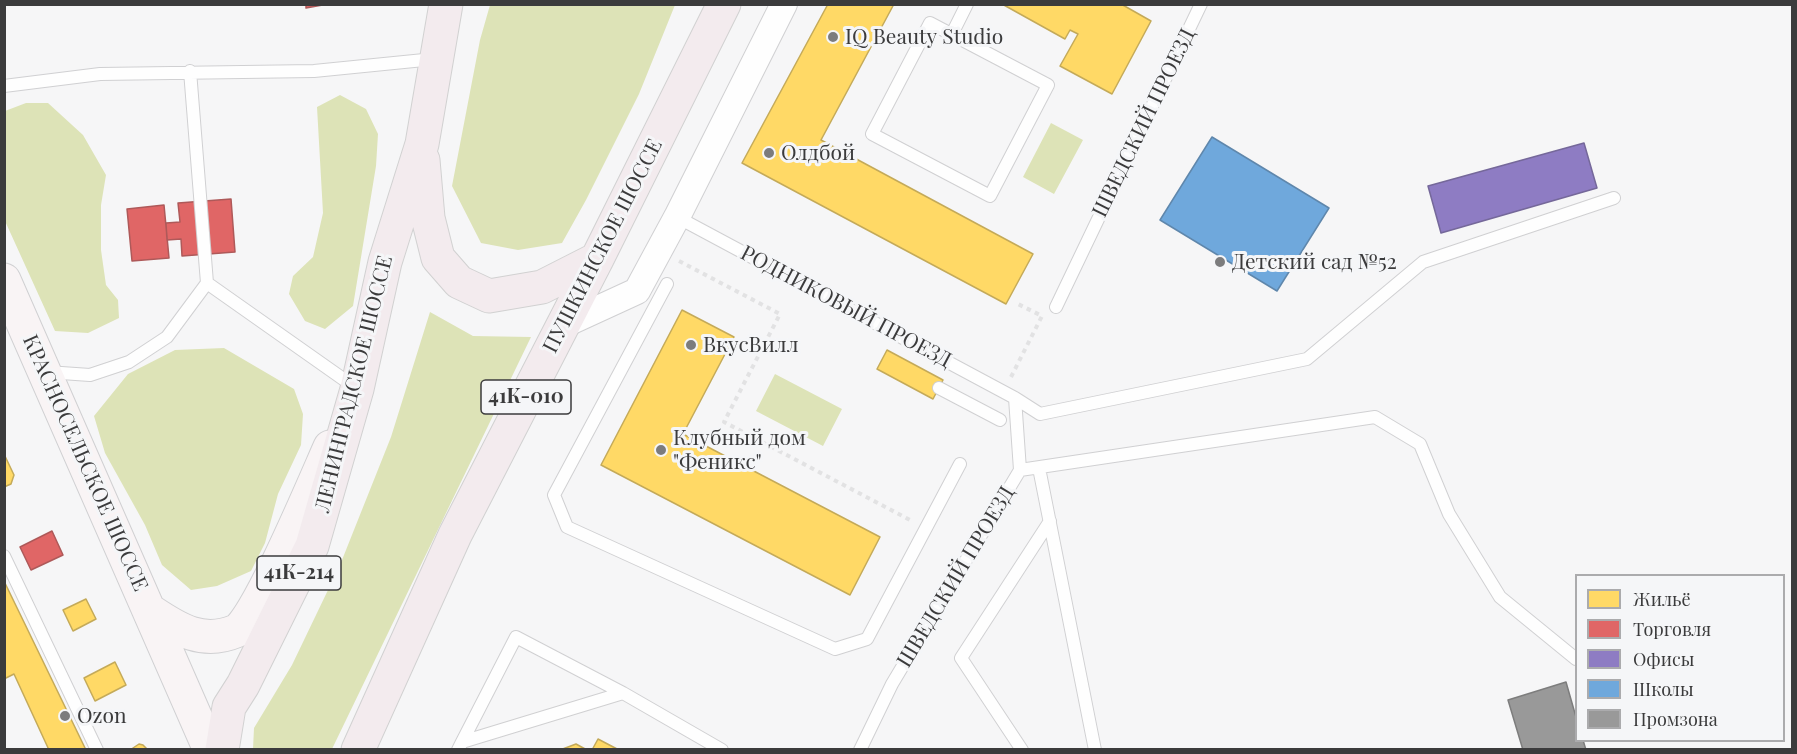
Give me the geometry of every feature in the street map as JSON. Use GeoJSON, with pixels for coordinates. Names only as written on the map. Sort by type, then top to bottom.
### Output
{"type":"FeatureCollection","features":[{"type":"Feature","properties":{"kind":"main road","name":"ЛЕНИНГРАДСКОЕ ШОССЕ"},"geometry":{"type":"LineString","coordinates":[[222,750],[229,707],[243,685],[312,546],[357,389],[385,262],[422,144],[446,4]]}},
{"type":"Feature","properties":{"kind":"main road","name":"ПУШКИНСКОЕ ШОССЕ"},"geometry":{"type":"LineString","coordinates":[[358,748],[454,535],[597,259],[713,19]]}},
{"type":"Feature","properties":{"kind":"main road"},"geometry":{"type":"LineString","coordinates":[[422,144],[428,218],[438,258],[459,282],[489,296],[542,287],[597,259]]}},
{"type":"Feature","properties":{"kind":"main road","name":"КРАСНОСЕЛЬСКОЕ ШОССЕ"},"geometry":{"type":"LineString","coordinates":[[6,288],[46,372],[152,612],[165,648],[210,750]]}},
{"type":"Feature","properties":{"kind":"main road","name":"КРАСНОСЕЛЬСКОЕ ШОССЕ"},"geometry":{"type":"LineString","coordinates":[[152,612],[181,631],[211,638],[239,630],[258,603],[357,389]]}},
{"type":"Feature","properties":{"kind":"street"},"geometry":{"type":"LineString","coordinates":[[563,325],[637,291],[677,217],[784,4]]}},
{"type":"Feature","properties":{"kind":"lane"},"geometry":{"type":"LineString","coordinates":[[952,34],[967,4]]}},
{"type":"Feature","properties":{"kind":"lane","name":"ШВЕДСКИЙ ПРОЕЗД"},"geometry":{"type":"LineString","coordinates":[[1056,307],[1201,4]]}},
{"type":"Feature","properties":{"kind":"lane"},"geometry":{"type":"LineString","coordinates":[[930,23],[952,34],[1048,85],[990,195],[872,134],[930,23]]}},
{"type":"Feature","properties":{"kind":"lane"},"geometry":{"type":"LineString","coordinates":[[4,86],[100,74],[314,71],[435,59]]}},
{"type":"Feature","properties":{"kind":"lane"},"geometry":{"type":"LineString","coordinates":[[46,372],[90,375],[129,362],[167,337],[207,283],[190,71]]}},
{"type":"Feature","properties":{"kind":"lane","name":"РОДНИКОВЫЙ ПРОЕЗД"},"geometry":{"type":"LineString","coordinates":[[677,217],[1004,391],[1040,414],[1306,359],[1423,262],[1614,198]]}},
{"type":"Feature","properties":{"kind":"lane"},"geometry":{"type":"LineString","coordinates":[[207,283],[357,389]]}},
{"type":"Feature","properties":{"kind":"lane"},"geometry":{"type":"LineString","coordinates":[[667,284],[554,495],[567,528],[835,649],[867,639],[960,464]]}},
{"type":"Feature","properties":{"kind":"lane"},"geometry":{"type":"LineString","coordinates":[[939,388],[1000,420]]}},
{"type":"Feature","properties":{"kind":"lane","name":"ШВЕДСКИЙ ПРОЕЗД"},"geometry":{"type":"LineString","coordinates":[[860,750],[892,684],[1020,470],[1016,398]]}},
{"type":"Feature","properties":{"kind":"lane"},"geometry":{"type":"LineString","coordinates":[[1020,470],[1374,417],[1420,444],[1449,514],[1500,597],[1575,655]]}},
{"type":"Feature","properties":{"kind":"lane"},"geometry":{"type":"LineString","coordinates":[[1039,468],[1095,750]]}},
{"type":"Feature","properties":{"kind":"lane"},"geometry":{"type":"LineString","coordinates":[[1022,750],[961,658],[1050,521]]}},
{"type":"Feature","properties":{"kind":"lane"},"geometry":{"type":"LineString","coordinates":[[4,556],[97,750]]}},
{"type":"Feature","properties":{"kind":"lane"},"geometry":{"type":"LineString","coordinates":[[460,746],[516,637],[623,693],[722,750]]}},
{"type":"Feature","properties":{"kind":"lane"},"geometry":{"type":"LineString","coordinates":[[460,746],[623,693]]}},
{"type":"Feature","properties":{"kind":"path"},"geometry":{"type":"LineString","coordinates":[[676,260],[780,314],[724,422],[926,528]]}},
{"type":"Feature","properties":{"kind":"path"},"geometry":{"type":"LineString","coordinates":[[1004,391],[1042,316],[1016,303]]}},
{"type":"Feature","properties":{"kind":"green space"},"geometry":{"type":"Polygon","coordinates":[[[490,5],[675,5],[639,94],[562,243],[518,250],[481,243],[452,186],[480,40],[490,5]]]}},
{"type":"Feature","properties":{"kind":"green space"},"geometry":{"type":"Polygon","coordinates":[[[340,95],[366,109],[378,134],[376,166],[353,306],[325,329],[305,321],[289,294],[293,276],[313,257],[323,213],[317,107],[340,95]]]}},
{"type":"Feature","properties":{"kind":"green space"},"geometry":{"type":"Polygon","coordinates":[[[26,103],[48,103],[83,135],[106,175],[101,205],[101,250],[106,285],[118,300],[119,318],[88,333],[55,331],[5,221],[5,111],[26,103]]]}},
{"type":"Feature","properties":{"kind":"green space"},"geometry":{"type":"Polygon","coordinates":[[[1051,123],[1083,140],[1054,194],[1023,177],[1051,123]]]}},
{"type":"Feature","properties":{"kind":"green space"},"geometry":{"type":"Polygon","coordinates":[[[430,312],[473,336],[531,337],[332,749],[253,749],[254,728],[292,665],[340,565],[391,437],[430,312]]]}},
{"type":"Feature","properties":{"kind":"green space"},"geometry":{"type":"Polygon","coordinates":[[[224,348],[294,389],[303,414],[301,445],[278,494],[265,543],[251,571],[217,586],[191,590],[162,565],[145,525],[105,453],[94,416],[128,374],[175,350],[224,348]]]}},
{"type":"Feature","properties":{"kind":"green space"},"geometry":{"type":"Polygon","coordinates":[[[775,374],[842,409],[823,446],[756,411],[775,374]]]}},
{"type":"Feature","properties":{"kind":"building: Жильё"},"geometry":{"type":"Polygon","coordinates":[[[828,4],[894,4],[821,140],[1033,254],[1006,304],[742,163],[828,4]]]}},
{"type":"Feature","properties":{"kind":"building: Жильё"},"geometry":{"type":"Polygon","coordinates":[[[1002,4],[1121,4],[1151,21],[1112,94],[1060,66],[1078,34],[1070,30],[1065,39],[1002,4]]]}},
{"type":"Feature","properties":{"kind":"building: Жильё","name":"Клубный дом \"Феникс\""},"geometry":{"type":"Polygon","coordinates":[[[682,310],[734,337],[683,434],[880,537],[850,595],[601,465],[682,310]]]}},
{"type":"Feature","properties":{"kind":"building: Жильё"},"geometry":{"type":"Polygon","coordinates":[[[887,350],[943,380],[933,399],[877,369],[887,350]]]}},
{"type":"Feature","properties":{"kind":"building: Жильё"},"geometry":{"type":"Polygon","coordinates":[[[4,454],[14,475],[11,484],[4,487],[4,454]]]}},
{"type":"Feature","properties":{"kind":"building: Жильё"},"geometry":{"type":"Polygon","coordinates":[[[4,581],[86,750],[49,750],[14,674],[4,679],[4,581]]]}},
{"type":"Feature","properties":{"kind":"building: Жильё"},"geometry":{"type":"Polygon","coordinates":[[[86,599],[96,619],[73,631],[63,610],[86,599]]]}},
{"type":"Feature","properties":{"kind":"building: Жильё"},"geometry":{"type":"Polygon","coordinates":[[[115,662],[126,685],[95,701],[84,678],[115,662]]]}},
{"type":"Feature","properties":{"kind":"building: Жильё"},"geometry":{"type":"Polygon","coordinates":[[[598,739],[619,750],[592,750],[598,739]]]}},
{"type":"Feature","properties":{"kind":"building: Жильё"},"geometry":{"type":"Polygon","coordinates":[[[139,744],[148,750],[130,750],[139,744]]]}},
{"type":"Feature","properties":{"kind":"building: Жильё"},"geometry":{"type":"Polygon","coordinates":[[[576,744],[587,750],[560,750],[576,744]]]}},
{"type":"Feature","properties":{"kind":"building: Торговля"},"geometry":{"type":"Polygon","coordinates":[[[306,4],[328,4],[306,8],[306,4]]]}},
{"type":"Feature","properties":{"kind":"building: Торговля"},"geometry":{"type":"Polygon","coordinates":[[[231,199],[235,252],[182,256],[181,239],[167,240],[166,223],[180,222],[178,203],[231,199]]]}},
{"type":"Feature","properties":{"kind":"building: Торговля"},"geometry":{"type":"Polygon","coordinates":[[[164,205],[169,258],[132,261],[127,209],[164,205]]]}},
{"type":"Feature","properties":{"kind":"building: Торговля"},"geometry":{"type":"Polygon","coordinates":[[[52,531],[63,555],[31,570],[20,547],[52,531]]]}},
{"type":"Feature","properties":{"kind":"building: Офисы"},"geometry":{"type":"Polygon","coordinates":[[[1584,143],[1597,188],[1441,233],[1428,186],[1584,143]]]}},
{"type":"Feature","properties":{"kind":"building: Школы"},"geometry":{"type":"Polygon","coordinates":[[[1212,137],[1329,208],[1277,291],[1160,220],[1212,137]]]}},
{"type":"Feature","properties":{"kind":"building: Промзона"},"geometry":{"type":"Polygon","coordinates":[[[1566,682],[1575,714],[1575,742],[1584,742],[1586,750],[1523,750],[1508,700],[1566,682]]]}},
{"type":"Feature","properties":{"kind":"place","name":"IQ Beauty Studio"},"geometry":{"type":"Point","coordinates":[833,37]}},
{"type":"Feature","properties":{"kind":"place","name":"Олдбой"},"geometry":{"type":"Point","coordinates":[769,153]}},
{"type":"Feature","properties":{"kind":"place","name":"Детский сад №52"},"geometry":{"type":"Point","coordinates":[1220,262]}},
{"type":"Feature","properties":{"kind":"place","name":"ВкусВилл"},"geometry":{"type":"Point","coordinates":[691,345]}},
{"type":"Feature","properties":{"kind":"place","name":"Клубный дом \"Феникс\""},"geometry":{"type":"Point","coordinates":[661,450]}},
{"type":"Feature","properties":{"kind":"place","name":"Ozon"},"geometry":{"type":"Point","coordinates":[65,716]}}]}
